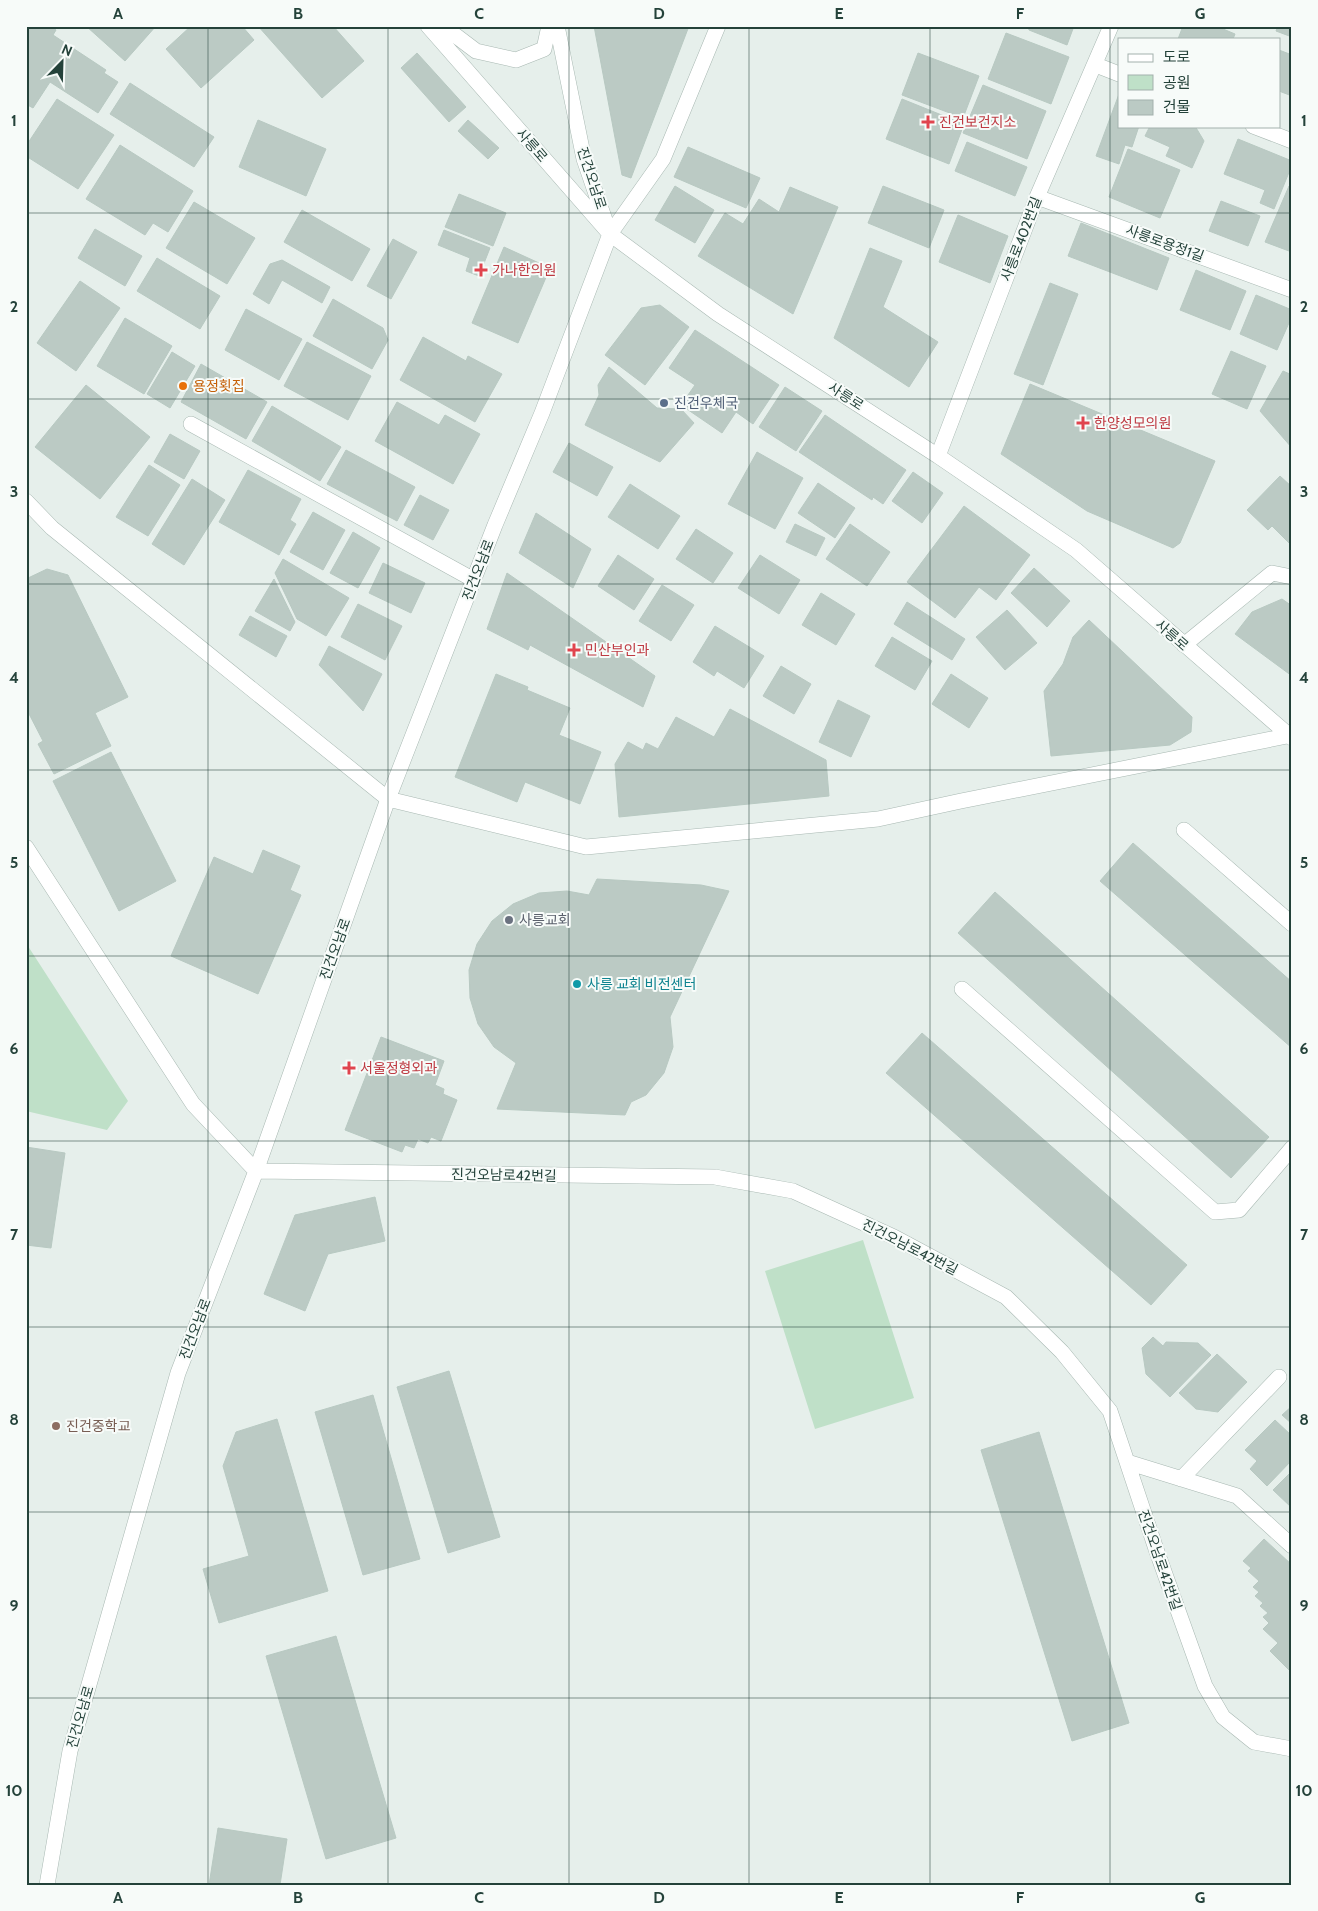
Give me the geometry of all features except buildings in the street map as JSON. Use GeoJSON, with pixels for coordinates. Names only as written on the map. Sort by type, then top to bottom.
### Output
{"type":"FeatureCollection","features":[{"type":"Feature","properties":{"kind":"street","name":"사릉로"},"geometry":{"type":"LineString","coordinates":[[428,26],[610,234],[718,314],[938,456],[1076,550],[1291,736]]}},
{"type":"Feature","properties":{"kind":"street"},"geometry":{"type":"LineString","coordinates":[[443,26],[476,51],[516,60],[544,49],[549,26]]}},
{"type":"Feature","properties":{"kind":"street","name":"진건오남로"},"geometry":{"type":"LineString","coordinates":[[48,1885],[70,1751],[178,1373],[256,1172],[388,799],[542,413],[610,234],[584,159],[557,26]]}},
{"type":"Feature","properties":{"kind":"street"},"geometry":{"type":"LineString","coordinates":[[610,234],[663,159],[718,26]]}},
{"type":"Feature","properties":{"kind":"street","name":"사릉로402번길"},"geometry":{"type":"LineString","coordinates":[[938,456],[1037,197],[1096,65],[1111,26]]}},
{"type":"Feature","properties":{"kind":"street"},"geometry":{"type":"LineString","coordinates":[[1096,65],[1118,74]]}},
{"type":"Feature","properties":{"kind":"street"},"geometry":{"type":"LineString","coordinates":[[1258,128],[1292,142]]}},
{"type":"Feature","properties":{"kind":"street","name":"사릉로용정1길"},"geometry":{"type":"LineString","coordinates":[[1037,197],[1292,290]]}},
{"type":"Feature","properties":{"kind":"street"},"geometry":{"type":"LineString","coordinates":[[191,424],[474,580]]}},
{"type":"Feature","properties":{"kind":"street"},"geometry":{"type":"LineString","coordinates":[[26,501],[52,528],[388,799],[586,846],[878,819],[961,800],[1291,736]]}},
{"type":"Feature","properties":{"kind":"street"},"geometry":{"type":"LineString","coordinates":[[1184,645],[1272,573],[1292,577]]}},
{"type":"Feature","properties":{"kind":"street"},"geometry":{"type":"LineString","coordinates":[[1184,830],[1292,924]]}},
{"type":"Feature","properties":{"kind":"street"},"geometry":{"type":"LineString","coordinates":[[26,847],[193,1104],[256,1172]]}},
{"type":"Feature","properties":{"kind":"street"},"geometry":{"type":"LineString","coordinates":[[962,989],[1215,1212],[1239,1210],[1292,1148]]}},
{"type":"Feature","properties":{"kind":"street","name":"진건오남로42번길"},"geometry":{"type":"LineString","coordinates":[[256,1172],[715,1176],[793,1191],[894,1237],[1006,1297],[1062,1352],[1110,1411],[1156,1549],[1205,1686],[1223,1717],[1254,1742],[1292,1749]]}},
{"type":"Feature","properties":{"kind":"street"},"geometry":{"type":"LineString","coordinates":[[1181,1479],[1279,1377]]}},
{"type":"Feature","properties":{"kind":"street"},"geometry":{"type":"LineString","coordinates":[[1127,1462],[1237,1496],[1292,1546]]}},
{"type":"Feature","properties":{"kind":"green space"},"geometry":{"type":"Polygon","coordinates":[[[26,943],[128,1101],[107,1130],[26,1111],[26,943]]]}},
{"type":"Feature","properties":{"kind":"green space"},"geometry":{"type":"Polygon","coordinates":[[[863,1240],[914,1398],[815,1429],[765,1271],[863,1240]]]}},
{"type":"Feature","properties":{"kind":"place","name":"진건보건지소"},"geometry":{"type":"Point","coordinates":[928,122]}},
{"type":"Feature","properties":{"kind":"place","name":"가나한의원"},"geometry":{"type":"Point","coordinates":[481,270]}},
{"type":"Feature","properties":{"kind":"place","name":"용정횟집"},"geometry":{"type":"Point","coordinates":[183,386]}},
{"type":"Feature","properties":{"kind":"place","name":"진건우체국"},"geometry":{"type":"Point","coordinates":[664,403]}},
{"type":"Feature","properties":{"kind":"place","name":"한양성모의원"},"geometry":{"type":"Point","coordinates":[1083,423]}},
{"type":"Feature","properties":{"kind":"place","name":"민산부인과"},"geometry":{"type":"Point","coordinates":[574,650]}},
{"type":"Feature","properties":{"kind":"place","name":"사릉교회"},"geometry":{"type":"Point","coordinates":[509,920]}},
{"type":"Feature","properties":{"kind":"place","name":"사릉 교회 비전센터"},"geometry":{"type":"Point","coordinates":[577,984]}},
{"type":"Feature","properties":{"kind":"place","name":"서울정형외과"},"geometry":{"type":"Point","coordinates":[349,1068]}},
{"type":"Feature","properties":{"kind":"place","name":"진건중학교"},"geometry":{"type":"Point","coordinates":[56,1426]}}]}
